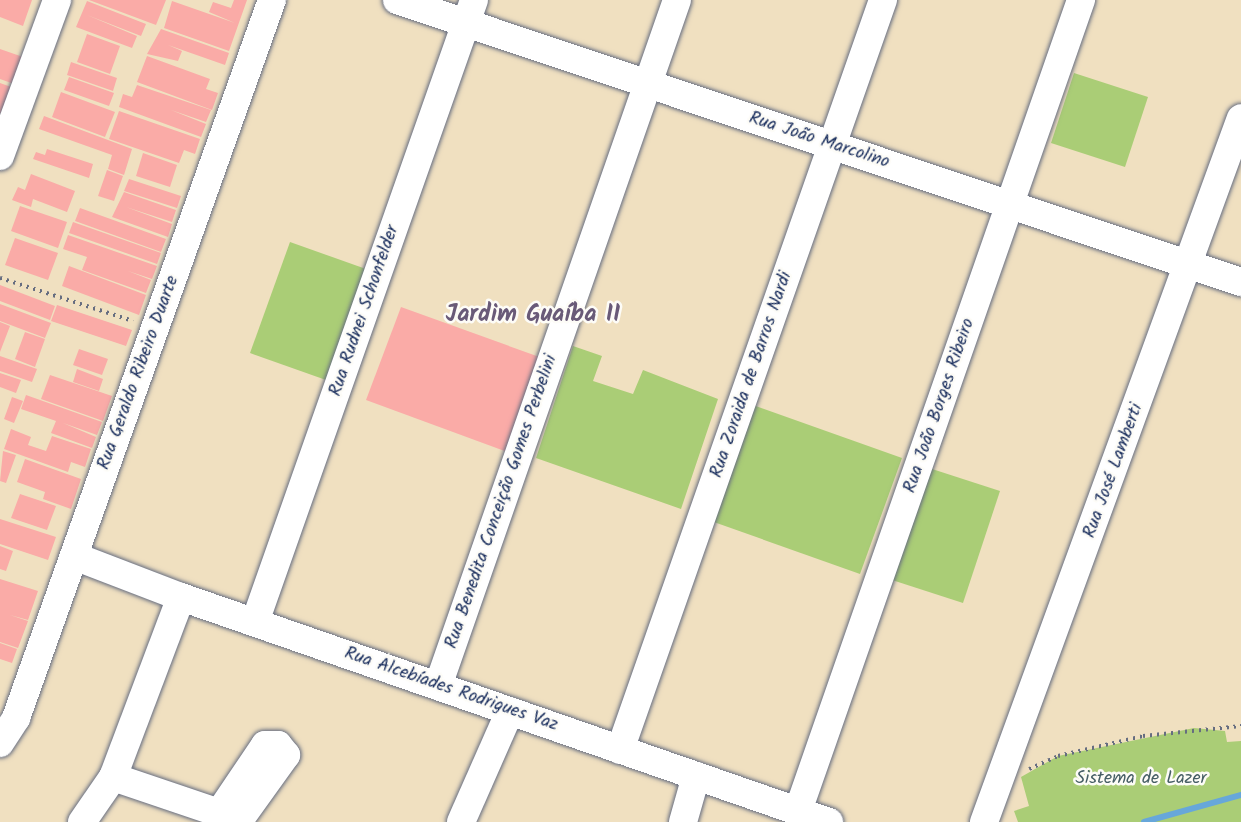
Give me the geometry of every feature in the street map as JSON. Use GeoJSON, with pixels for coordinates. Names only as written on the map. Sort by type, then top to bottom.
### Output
{"type":"FeatureCollection","features":[{"type":"Feature","properties":{"kind":"street"},"geometry":{"type":"LineString","coordinates":[[0,156],[57,0]]}},
{"type":"Feature","properties":{"kind":"street","name":"Rua Geraldo Ribeiro Duarte"},"geometry":{"type":"LineString","coordinates":[[0,743],[16,718],[272,0]]}},
{"type":"Feature","properties":{"kind":"street","name":"Rua João Marcolino"},"geometry":{"type":"LineString","coordinates":[[397,0],[470,12],[647,84],[1241,282]]}},
{"type":"Feature","properties":{"kind":"street","name":"Rua Benedita Conceição Gomes Perbelini"},"geometry":{"type":"LineString","coordinates":[[438,686],[677,0]]}},
{"type":"Feature","properties":{"kind":"street","name":"Rua Zoraida de Barros Nardi"},"geometry":{"type":"LineString","coordinates":[[620,750],[883,0]]}},
{"type":"Feature","properties":{"kind":"street","name":"Rua João Borges Ribeiro"},"geometry":{"type":"LineString","coordinates":[[798,811],[1081,0]]}},
{"type":"Feature","properties":{"kind":"street","name":"Rua Rudnei Schonfelder"},"geometry":{"type":"LineString","coordinates":[[255,622],[470,12]]}},
{"type":"Feature","properties":{"kind":"street","name":"Rua José Lamberti"},"geometry":{"type":"LineString","coordinates":[[984,822],[1191,265],[1241,118]]}},
{"type":"Feature","properties":{"kind":"street","name":"Rua Alcebíades Rodrigues Vaz"},"geometry":{"type":"LineString","coordinates":[[74,556],[181,597],[829,822]]}},
{"type":"Feature","properties":{"kind":"street"},"geometry":{"type":"LineString","coordinates":[[82,822],[113,777],[181,597]]}},
{"type":"Feature","properties":{"kind":"street"},"geometry":{"type":"LineString","coordinates":[[461,822],[510,711]]}},
{"type":"Feature","properties":{"kind":"street"},"geometry":{"type":"LineString","coordinates":[[683,822],[696,776]]}},
{"type":"Feature","properties":{"kind":"street"},"geometry":{"type":"LineString","coordinates":[[113,777],[232,818]]}},
{"type":"Feature","properties":{"kind":"path"},"geometry":{"type":"LineString","coordinates":[[0,278],[155,328]]}},
{"type":"Feature","properties":{"kind":"path"},"geometry":{"type":"LineString","coordinates":[[998,783],[1058,756],[1143,736],[1194,728],[1225,732],[1241,726]]}},
{"type":"Feature","properties":{"kind":"green space"},"geometry":{"type":"Polygon","coordinates":[[[1074,73],[1148,97],[1125,167],[1051,143],[1074,73]]]}},
{"type":"Feature","properties":{"kind":"green space"},"geometry":{"type":"Polygon","coordinates":[[[290,242],[366,269],[326,380],[250,353],[290,242]]]}},
{"type":"Feature","properties":{"kind":"green space"},"geometry":{"type":"Polygon","coordinates":[[[573,346],[602,356],[593,381],[633,394],[643,370],[718,399],[681,509],[536,458],[573,346]]]}},
{"type":"Feature","properties":{"kind":"green space"},"geometry":{"type":"Polygon","coordinates":[[[753,405],[902,458],[860,574],[711,521],[753,405]]]}},
{"type":"Feature","properties":{"kind":"green space"},"geometry":{"type":"Polygon","coordinates":[[[929,468],[1000,491],[963,603],[892,580],[929,468]]]}},
{"type":"Feature","properties":{"kind":"green space","name":"Sistema de Lazer"},"geometry":{"type":"Polygon","coordinates":[[[1194,728],[1225,731],[1227,742],[1241,741],[1241,822],[1018,822],[1014,811],[1029,806],[1021,777],[1058,756],[1194,728]]]}},
{"type":"Feature","properties":{"kind":"building"},"geometry":{"type":"Polygon","coordinates":[[[0,0],[32,0],[23,26],[0,17],[0,0]]]}},
{"type":"Feature","properties":{"kind":"building"},"geometry":{"type":"Polygon","coordinates":[[[89,0],[166,0],[156,25],[89,0]]]}},
{"type":"Feature","properties":{"kind":"building"},"geometry":{"type":"Polygon","coordinates":[[[234,0],[247,0],[229,51],[164,28],[172,1],[235,23],[209,12],[213,2],[231,8],[234,0]]]}},
{"type":"Feature","properties":{"kind":"building"},"geometry":{"type":"Polygon","coordinates":[[[87,1],[146,24],[141,36],[87,15],[137,36],[132,48],[76,27],[87,1]]]}},
{"type":"Feature","properties":{"kind":"building"},"geometry":{"type":"Polygon","coordinates":[[[161,29],[229,53],[225,65],[168,45],[182,51],[178,61],[147,54],[161,29]]]}},
{"type":"Feature","properties":{"kind":"building"},"geometry":{"type":"Polygon","coordinates":[[[87,34],[120,46],[110,74],[77,62],[87,34]]]}},
{"type":"Feature","properties":{"kind":"building"},"geometry":{"type":"Polygon","coordinates":[[[0,49],[23,57],[14,84],[0,79],[0,49]]]}},
{"type":"Feature","properties":{"kind":"building"},"geometry":{"type":"Polygon","coordinates":[[[147,56],[210,79],[206,89],[218,93],[212,110],[137,82],[147,56]]]}},
{"type":"Feature","properties":{"kind":"building"},"geometry":{"type":"Polygon","coordinates":[[[71,62],[117,78],[113,91],[67,75],[71,62]]]}},
{"type":"Feature","properties":{"kind":"building"},"geometry":{"type":"Polygon","coordinates":[[[69,77],[114,93],[109,106],[64,90],[69,77]]]}},
{"type":"Feature","properties":{"kind":"building"},"geometry":{"type":"Polygon","coordinates":[[[0,83],[14,88],[5,115],[0,113],[0,83]]]}},
{"type":"Feature","properties":{"kind":"building"},"geometry":{"type":"Polygon","coordinates":[[[137,85],[211,110],[206,122],[171,110],[206,124],[201,137],[119,107],[123,94],[132,97],[137,85]]]}},
{"type":"Feature","properties":{"kind":"building"},"geometry":{"type":"Polygon","coordinates":[[[61,92],[115,112],[105,137],[52,117],[61,92]]]}},
{"type":"Feature","properties":{"kind":"building"},"geometry":{"type":"Polygon","coordinates":[[[119,111],[200,139],[195,154],[184,150],[179,163],[109,139],[119,111]]]}},
{"type":"Feature","properties":{"kind":"building"},"geometry":{"type":"Polygon","coordinates":[[[44,116],[132,149],[124,175],[108,169],[112,155],[39,129],[44,116]]]}},
{"type":"Feature","properties":{"kind":"building"},"geometry":{"type":"Polygon","coordinates":[[[47,149],[93,164],[89,178],[33,159],[36,152],[45,155],[47,149]]]}},
{"type":"Feature","properties":{"kind":"building"},"geometry":{"type":"Polygon","coordinates":[[[143,153],[177,165],[170,187],[136,176],[143,153]]]}},
{"type":"Feature","properties":{"kind":"building"},"geometry":{"type":"Polygon","coordinates":[[[107,170],[123,176],[114,201],[98,196],[107,170]]]}},
{"type":"Feature","properties":{"kind":"building"},"geometry":{"type":"Polygon","coordinates":[[[31,174],[75,191],[67,212],[33,199],[31,207],[12,200],[18,187],[25,190],[31,174]]]}},
{"type":"Feature","properties":{"kind":"building"},"geometry":{"type":"Polygon","coordinates":[[[129,179],[181,196],[177,208],[124,191],[129,179]]]}},
{"type":"Feature","properties":{"kind":"building"},"geometry":{"type":"Polygon","coordinates":[[[124,192],[176,210],[172,222],[126,207],[172,224],[168,237],[112,217],[124,192]]]}},
{"type":"Feature","properties":{"kind":"building"},"geometry":{"type":"Polygon","coordinates":[[[20,206],[67,222],[58,248],[11,231],[20,206]]]}},
{"type":"Feature","properties":{"kind":"building"},"geometry":{"type":"Polygon","coordinates":[[[80,208],[166,239],[161,252],[75,221],[80,208]]]}},
{"type":"Feature","properties":{"kind":"building"},"geometry":{"type":"Polygon","coordinates":[[[73,222],[161,253],[157,264],[69,233],[73,222]]]}},
{"type":"Feature","properties":{"kind":"building"},"geometry":{"type":"Polygon","coordinates":[[[68,235],[157,266],[152,279],[128,271],[151,280],[146,293],[82,270],[87,257],[63,249],[68,235]]]}},
{"type":"Feature","properties":{"kind":"building"},"geometry":{"type":"Polygon","coordinates":[[[15,238],[58,253],[48,280],[5,265],[15,238]]]}},
{"type":"Feature","properties":{"kind":"building"},"geometry":{"type":"Polygon","coordinates":[[[69,266],[146,295],[139,315],[62,286],[69,266]]]}},
{"type":"Feature","properties":{"kind":"building"},"geometry":{"type":"Polygon","coordinates":[[[0,285],[55,306],[50,320],[0,301],[0,285]]]}},
{"type":"Feature","properties":{"kind":"building"},"geometry":{"type":"Polygon","coordinates":[[[0,304],[51,323],[45,338],[0,321],[0,304]]]}},
{"type":"Feature","properties":{"kind":"building"},"geometry":{"type":"Polygon","coordinates":[[[57,305],[132,330],[126,346],[51,321],[57,305]]]}},
{"type":"Feature","properties":{"kind":"building"},"geometry":{"type":"Polygon","coordinates":[[[401,307],[545,359],[510,453],[366,400],[401,307]]]}},
{"type":"Feature","properties":{"kind":"building"},"geometry":{"type":"Polygon","coordinates":[[[0,322],[10,326],[0,352],[0,322]]]}},
{"type":"Feature","properties":{"kind":"building"},"geometry":{"type":"Polygon","coordinates":[[[25,332],[45,339],[35,367],[15,359],[25,332]]]}},
{"type":"Feature","properties":{"kind":"building"},"geometry":{"type":"Polygon","coordinates":[[[79,349],[108,359],[102,375],[73,365],[79,349]]]}},
{"type":"Feature","properties":{"kind":"building"},"geometry":{"type":"Polygon","coordinates":[[[0,356],[37,369],[32,382],[0,371],[0,356]]]}},
{"type":"Feature","properties":{"kind":"building"},"geometry":{"type":"Polygon","coordinates":[[[77,369],[103,379],[99,391],[73,382],[77,369]]]}},
{"type":"Feature","properties":{"kind":"building"},"geometry":{"type":"Polygon","coordinates":[[[0,373],[21,380],[16,393],[0,387],[0,373]]]}},
{"type":"Feature","properties":{"kind":"building"},"geometry":{"type":"Polygon","coordinates":[[[50,375],[112,396],[103,421],[41,399],[50,375]]]}},
{"type":"Feature","properties":{"kind":"building"},"geometry":{"type":"Polygon","coordinates":[[[26,395],[102,422],[97,435],[63,423],[96,437],[92,448],[51,433],[56,421],[21,409],[26,395]]]}},
{"type":"Feature","properties":{"kind":"building"},"geometry":{"type":"Polygon","coordinates":[[[12,397],[23,401],[14,423],[4,419],[12,397]]]}},
{"type":"Feature","properties":{"kind":"building"},"geometry":{"type":"Polygon","coordinates":[[[11,429],[31,437],[28,445],[46,451],[52,436],[91,449],[85,467],[71,462],[68,472],[4,449],[11,429]]]}},
{"type":"Feature","properties":{"kind":"building"},"geometry":{"type":"Polygon","coordinates":[[[3,451],[16,455],[6,483],[0,481],[3,451]]]}},
{"type":"Feature","properties":{"kind":"building"},"geometry":{"type":"Polygon","coordinates":[[[25,459],[81,479],[71,509],[43,499],[45,492],[17,482],[25,459]]]}},
{"type":"Feature","properties":{"kind":"building"},"geometry":{"type":"Polygon","coordinates":[[[20,494],[56,506],[47,530],[11,518],[20,494]]]}},
{"type":"Feature","properties":{"kind":"building"},"geometry":{"type":"Polygon","coordinates":[[[0,519],[56,537],[48,560],[0,544],[0,519]]]}},
{"type":"Feature","properties":{"kind":"building"},"geometry":{"type":"Polygon","coordinates":[[[0,546],[13,551],[6,571],[0,569],[0,546]]]}},
{"type":"Feature","properties":{"kind":"building"},"geometry":{"type":"Polygon","coordinates":[[[0,579],[38,591],[28,620],[10,615],[28,621],[18,648],[0,642],[0,579]]]}},
{"type":"Feature","properties":{"kind":"building"},"geometry":{"type":"Polygon","coordinates":[[[0,643],[17,649],[12,663],[0,659],[0,643]]]}},
{"type":"Feature","properties":{"kind":"waterway"},"geometry":{"type":"LineString","coordinates":[[1144,822],[1241,795]]}},
{"type":"Feature","properties":{"kind":"district","name":"Jardim Guaíba II"},"geometry":{"type":"Point","coordinates":[533,315]}}]}
